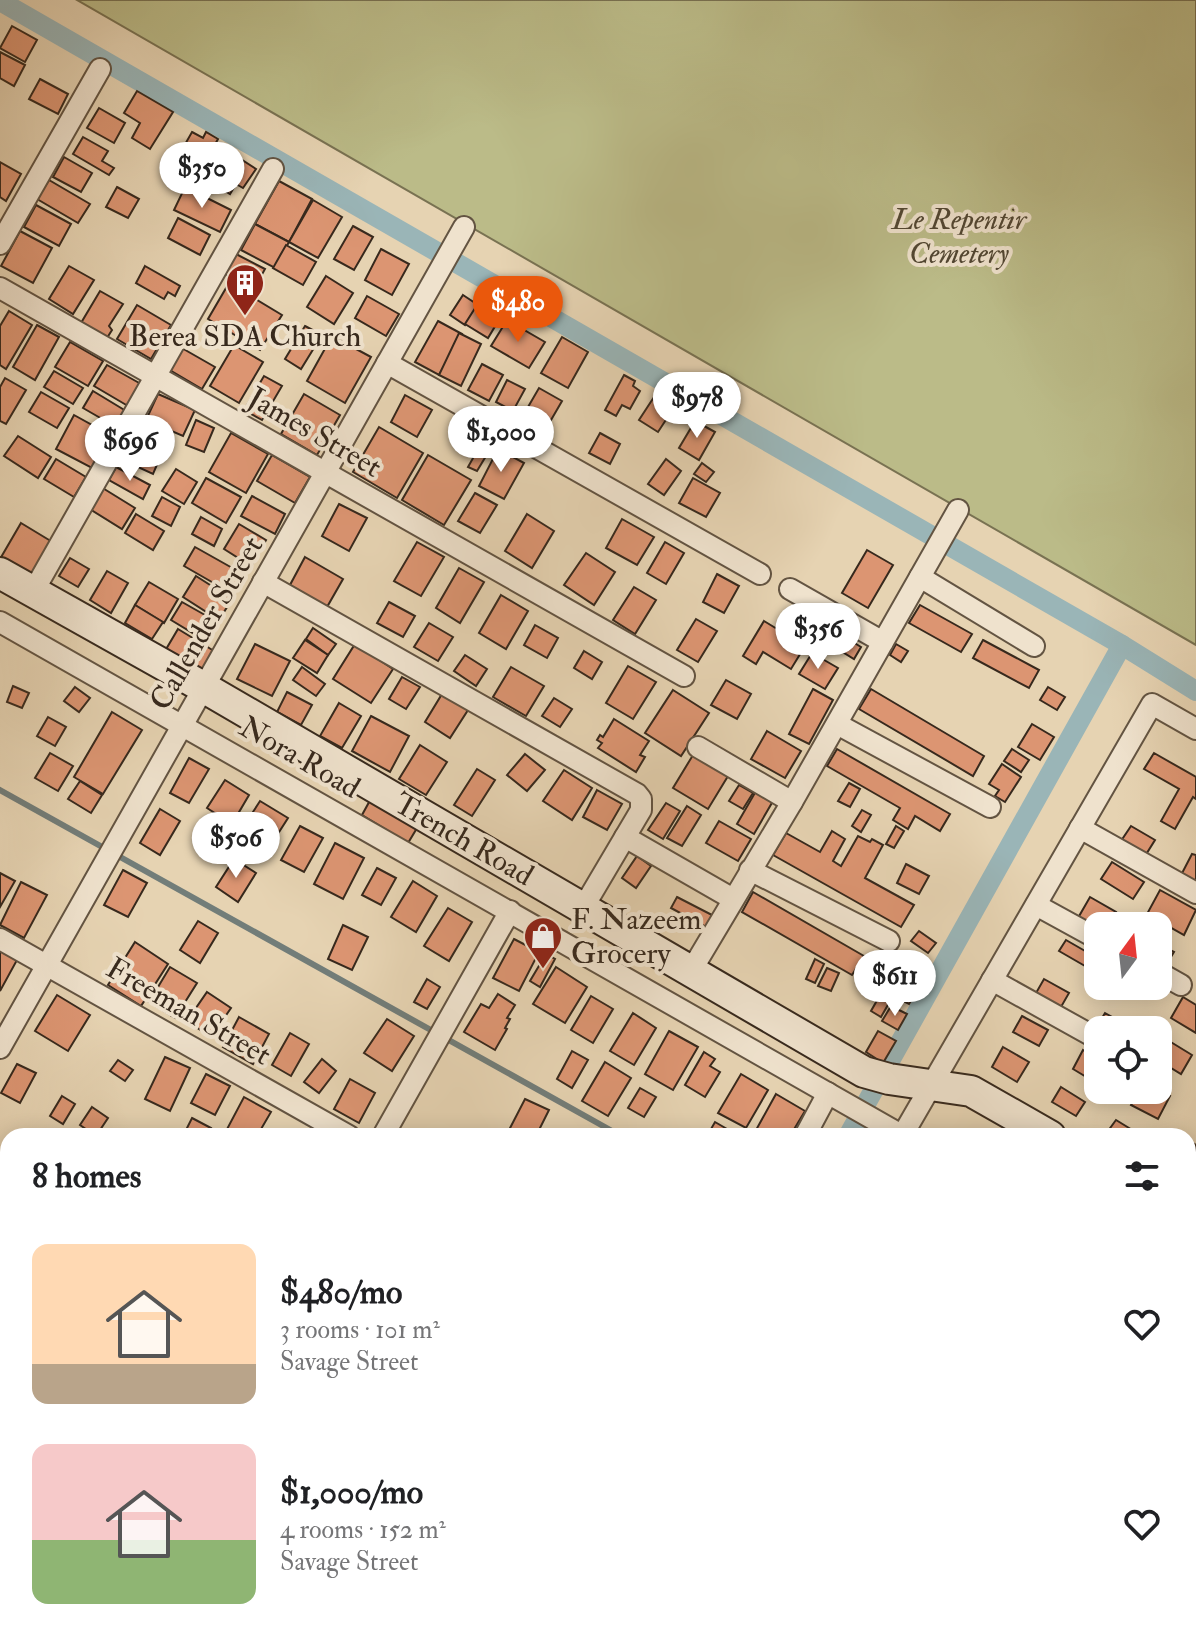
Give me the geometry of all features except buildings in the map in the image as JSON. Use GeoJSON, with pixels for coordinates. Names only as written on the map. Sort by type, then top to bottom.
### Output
{"type":"FeatureCollection","features":[{"type":"Feature","properties":{"kind":"street"},"geometry":{"type":"LineString","coordinates":[[0,244],[100,69]]}},
{"type":"Feature","properties":{"kind":"street"},"geometry":{"type":"LineString","coordinates":[[33,592],[273,169]]}},
{"type":"Feature","properties":{"kind":"street","name":"Callender Street"},"geometry":{"type":"LineString","coordinates":[[0,1048],[461,232]]}},
{"type":"Feature","properties":{"kind":"street","name":"James Street"},"geometry":{"type":"LineString","coordinates":[[0,288],[684,676]]}},
{"type":"Feature","properties":{"kind":"street"},"geometry":{"type":"LineString","coordinates":[[387,363],[760,574]]}},
{"type":"Feature","properties":{"kind":"street"},"geometry":{"type":"LineString","coordinates":[[691,971],[792,802],[958,510]]}},
{"type":"Feature","properties":{"kind":"street","name":"Trench Road"},"geometry":{"type":"LineString","coordinates":[[0,573],[203,687],[864,1072],[889,1079],[971,1091],[1036,1128]]}},
{"type":"Feature","properties":{"kind":"street"},"geometry":{"type":"LineString","coordinates":[[920,577],[1034,646]]}},
{"type":"Feature","properties":{"kind":"street"},"geometry":{"type":"LineString","coordinates":[[263,582],[630,789],[641,799],[642,805],[625,837],[583,908]]}},
{"type":"Feature","properties":{"kind":"street"},"geometry":{"type":"LineString","coordinates":[[790,589],[883,642]]}},
{"type":"Feature","properties":{"kind":"street","name":"Nora Road"},"geometry":{"type":"LineString","coordinates":[[0,622],[888,1128]]}},
{"type":"Feature","properties":{"kind":"street"},"geometry":{"type":"LineString","coordinates":[[907,1128],[1152,704],[1196,729]]}},
{"type":"Feature","properties":{"kind":"street"},"geometry":{"type":"LineString","coordinates":[[837,724],[990,807]]}},
{"type":"Feature","properties":{"kind":"street"},"geometry":{"type":"LineString","coordinates":[[698,747],[792,802]]}},
{"type":"Feature","properties":{"kind":"street"},"geometry":{"type":"LineString","coordinates":[[1080,828],[1196,893]]}},
{"type":"Feature","properties":{"kind":"street"},"geometry":{"type":"LineString","coordinates":[[625,837],[733,899]]}},
{"type":"Feature","properties":{"kind":"street"},"geometry":{"type":"LineString","coordinates":[[750,870],[889,941]]}},
{"type":"Feature","properties":{"kind":"street"},"geometry":{"type":"LineString","coordinates":[[1036,905],[1084,931]]}},
{"type":"Feature","properties":{"kind":"street"},"geometry":{"type":"LineString","coordinates":[[388,1128],[510,911]]}},
{"type":"Feature","properties":{"kind":"street","name":"Freeman Street"},"geometry":{"type":"LineString","coordinates":[[0,939],[335,1128]]}},
{"type":"Feature","properties":{"kind":"street"},"geometry":{"type":"LineString","coordinates":[[992,980],[1084,1031]]}},
{"type":"Feature","properties":{"kind":"street"},"geometry":{"type":"LineString","coordinates":[[1172,980],[1181,985]]}},
{"type":"Feature","properties":{"kind":"street"},"geometry":{"type":"LineString","coordinates":[[809,1128],[828,1093]]}},
{"type":"Feature","properties":{"kind":"green space","name":"Le Repentir Cemetery"},"geometry":{"type":"Polygon","coordinates":[[[77,0],[1196,0],[1196,645],[77,0]]]}},
{"type":"Feature","properties":{"kind":"waterway"},"geometry":{"type":"LineString","coordinates":[[0,1],[1122,645],[1196,691]]}},
{"type":"Feature","properties":{"kind":"waterway"},"geometry":{"type":"LineString","coordinates":[[852,1128],[1122,645]]}},
{"type":"Feature","properties":{"kind":"waterway"},"geometry":{"type":"LineString","coordinates":[[0,790],[607,1128]]}},
{"type":"Feature","properties":{"kind":"place","name":"Berea SDA Church"},"geometry":{"type":"Point","coordinates":[245,317]}},
{"type":"Feature","properties":{"kind":"place","name":"F. Nazeem Grocery"},"geometry":{"type":"Point","coordinates":[543,970]}}]}
